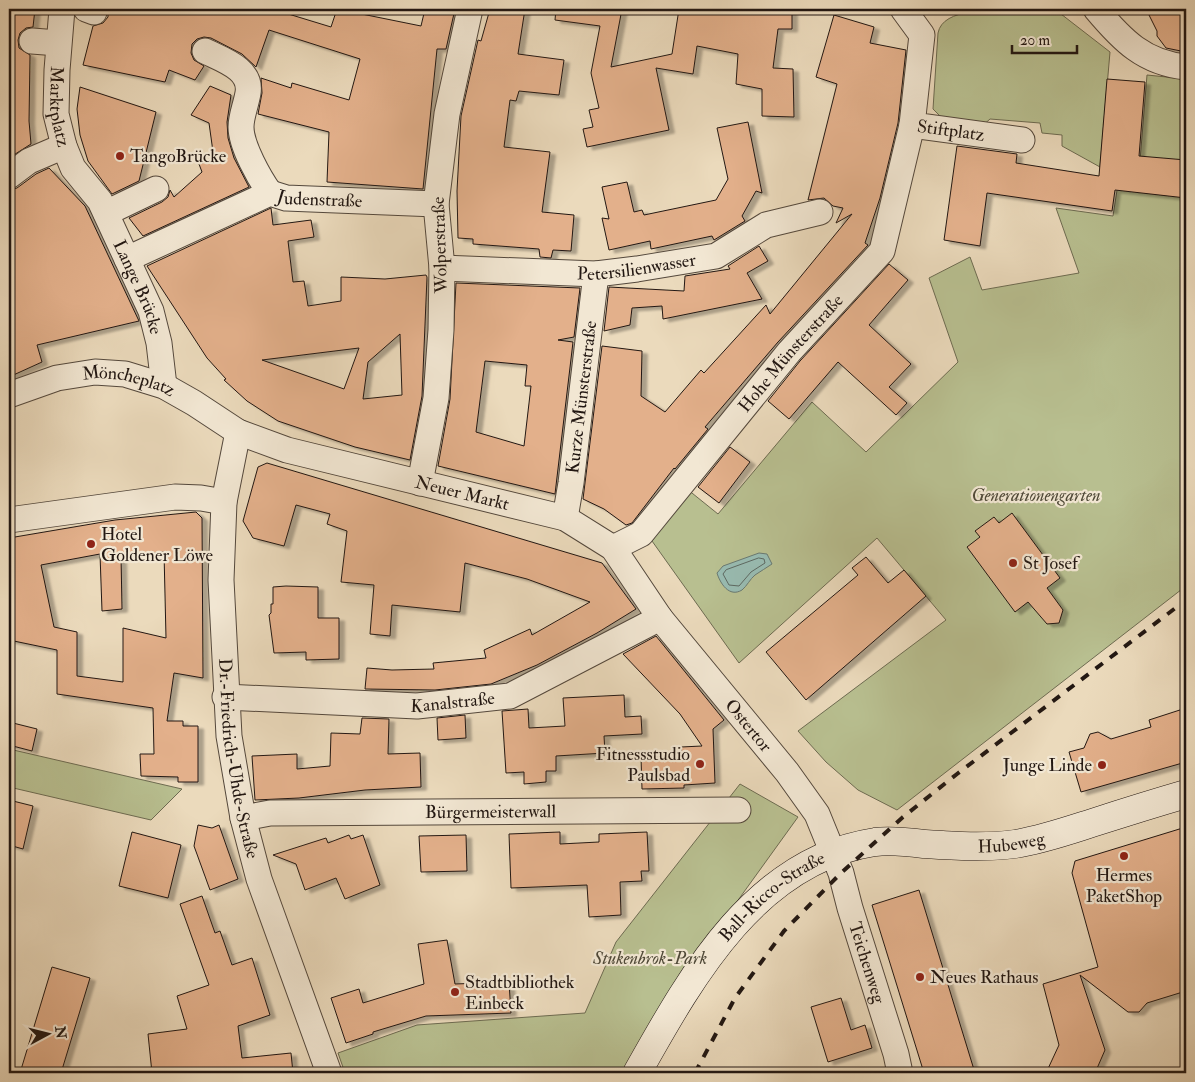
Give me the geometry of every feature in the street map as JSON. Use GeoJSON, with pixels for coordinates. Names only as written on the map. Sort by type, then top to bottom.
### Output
{"type":"FeatureCollection","features":[{"type":"Feature","properties":{"kind":"street","name":"Marktplatz"},"geometry":{"type":"LineString","coordinates":[[62,9],[58,43],[56,114],[64,146],[73,168],[100,203]]}},
{"type":"Feature","properties":{"kind":"street","name":"Wolperstraße"},"geometry":{"type":"LineString","coordinates":[[420,483],[436,398],[441,330],[442,268],[436,204],[447,114],[470,9]]}},
{"type":"Feature","properties":{"kind":"street","name":"Stiftplatz"},"geometry":{"type":"LineString","coordinates":[[903,9],[922,35],[912,125],[1022,140]]}},
{"type":"Feature","properties":{"kind":"street"},"geometry":{"type":"LineString","coordinates":[[1096,9],[1116,32],[1145,56],[1172,66],[1186,67]]}},
{"type":"Feature","properties":{"kind":"street"},"geometry":{"type":"LineString","coordinates":[[32,41],[58,43]]}},
{"type":"Feature","properties":{"kind":"street"},"geometry":{"type":"LineString","coordinates":[[205,51],[234,65],[245,76],[248,91],[241,129],[262,182],[270,194]]}},
{"type":"Feature","properties":{"kind":"street","name":"Hohe Münsterstraße"},"geometry":{"type":"LineString","coordinates":[[612,548],[641,534],[790,352],[882,251],[912,125]]}},
{"type":"Feature","properties":{"kind":"street"},"geometry":{"type":"LineString","coordinates":[[9,176],[29,161],[64,146]]}},
{"type":"Feature","properties":{"kind":"street"},"geometry":{"type":"LineString","coordinates":[[100,203],[156,189]]}},
{"type":"Feature","properties":{"kind":"street","name":"Judenstraße"},"geometry":{"type":"LineString","coordinates":[[128,259],[270,194],[286,198],[436,204]]}},
{"type":"Feature","properties":{"kind":"street","name":"Lange Brücke"},"geometry":{"type":"LineString","coordinates":[[100,203],[151,311],[159,343],[164,386]]}},
{"type":"Feature","properties":{"kind":"street","name":"Petersilienwasser"},"geometry":{"type":"LineString","coordinates":[[442,268],[596,274],[716,256],[766,225],[820,212]]}},
{"type":"Feature","properties":{"kind":"street","name":"Kurze Münsterstraße"},"geometry":{"type":"LineString","coordinates":[[565,518],[596,274]]}},
{"type":"Feature","properties":{"kind":"street","name":"Möncheplatz"},"geometry":{"type":"LineString","coordinates":[[9,395],[57,378],[95,372],[125,374],[164,386],[238,432]]}},
{"type":"Feature","properties":{"kind":"street","name":"Neuer Markt"},"geometry":{"type":"LineString","coordinates":[[238,432],[287,450],[565,518],[612,548],[656,611]]}},
{"type":"Feature","properties":{"kind":"street","name":"Dr.-Friedrich-Uhde-Straße"},"geometry":{"type":"LineString","coordinates":[[238,432],[224,502],[221,580],[225,697],[229,736],[243,818],[259,879],[329,1073]]}},
{"type":"Feature","properties":{"kind":"street"},"geometry":{"type":"LineString","coordinates":[[9,520],[174,497],[201,498],[224,502]]}},
{"type":"Feature","properties":{"kind":"street","name":"Kanalstraße"},"geometry":{"type":"LineString","coordinates":[[225,697],[417,706],[510,696],[656,611]]}},
{"type":"Feature","properties":{"kind":"street","name":"Ostertor"},"geometry":{"type":"LineString","coordinates":[[656,611],[787,772],[817,814],[833,853]]}},
{"type":"Feature","properties":{"kind":"street","name":"Hubeweg"},"geometry":{"type":"LineString","coordinates":[[833,853],[874,842],[889,841],[986,847],[1016,844],[1047,837],[1186,794]]}},
{"type":"Feature","properties":{"kind":"street","name":"Bürgermeisterwall"},"geometry":{"type":"LineString","coordinates":[[243,818],[270,813],[738,810]]}},
{"type":"Feature","properties":{"kind":"street","name":"Ball-Ricco-Straße"},"geometry":{"type":"LineString","coordinates":[[637,1073],[674,1008],[709,956],[754,904],[778,882],[810,863],[833,853]]}},
{"type":"Feature","properties":{"kind":"street","name":"Teichenweg"},"geometry":{"type":"LineString","coordinates":[[833,853],[842,874],[850,908],[896,1054],[900,1073]]}},
{"type":"Feature","properties":{"kind":"green space"},"geometry":{"type":"Polygon","coordinates":[[[1046,9],[1061,14],[1110,52],[1100,167],[1062,146],[1062,135],[1042,133],[1040,123],[990,119],[981,127],[942,118],[933,109],[938,33],[942,25],[949,19],[970,12],[1046,9]]]}},
{"type":"Feature","properties":{"kind":"green space","name":"Generationengarten"},"geometry":{"type":"Polygon","coordinates":[[[1147,75],[1186,79],[1186,586],[897,810],[858,790],[826,762],[798,731],[946,620],[877,538],[739,663],[652,541],[687,489],[718,514],[812,402],[866,452],[958,362],[929,278],[970,257],[982,290],[1079,273],[1056,208],[1113,216],[1120,171],[1139,173],[1147,75]]]}},
{"type":"Feature","properties":{"kind":"green space"},"geometry":{"type":"Polygon","coordinates":[[[9,749],[182,789],[151,820],[9,787],[9,749]]]}},
{"type":"Feature","properties":{"kind":"green space","name":"Stukenbrok-Park"},"geometry":{"type":"Polygon","coordinates":[[[740,784],[798,817],[679,982],[625,1073],[345,1073],[338,1053],[417,1025],[585,1013],[616,942],[740,784]]]}},
{"type":"Feature","properties":{"kind":"water"},"geometry":{"type":"Polygon","coordinates":[[[759,553],[767,554],[772,564],[755,575],[742,590],[737,592],[729,591],[720,581],[717,573],[723,566],[759,553]]]}},
{"type":"Feature","properties":{"kind":"building"},"geometry":{"type":"Polygon","coordinates":[[[9,9],[35,9],[33,27],[26,28],[20,33],[18,40],[19,48],[30,55],[29,121],[31,144],[9,158],[9,9]]]}},
{"type":"Feature","properties":{"kind":"building"},"geometry":{"type":"Polygon","coordinates":[[[108,9],[272,9],[331,27],[337,9],[421,26],[425,9],[455,9],[446,49],[437,49],[423,189],[327,182],[329,132],[258,114],[262,93],[261,78],[291,88],[292,83],[349,100],[360,59],[269,30],[256,67],[242,54],[211,38],[197,39],[192,44],[191,53],[194,60],[204,66],[195,80],[169,70],[165,82],[83,65],[93,26],[103,23],[108,17],[108,9]]]}},
{"type":"Feature","properties":{"kind":"building"},"geometry":{"type":"Polygon","coordinates":[[[490,9],[525,9],[518,54],[564,60],[559,95],[519,91],[516,101],[510,100],[504,147],[550,152],[542,212],[574,215],[571,251],[553,250],[551,258],[540,257],[539,249],[473,244],[473,239],[458,238],[457,191],[461,116],[478,40],[481,41],[490,9]]]}},
{"type":"Feature","properties":{"kind":"building"},"geometry":{"type":"Polygon","coordinates":[[[556,9],[622,9],[611,67],[672,54],[679,9],[792,9],[792,29],[778,29],[773,68],[793,69],[794,117],[762,116],[762,89],[736,84],[738,54],[697,46],[693,74],[656,68],[669,130],[587,147],[583,129],[593,127],[589,110],[599,108],[591,73],[600,26],[555,20],[556,9]]]}},
{"type":"Feature","properties":{"kind":"building"},"geometry":{"type":"Polygon","coordinates":[[[1146,9],[1186,9],[1186,52],[1166,48],[1157,36],[1157,31],[1146,9]]]}},
{"type":"Feature","properties":{"kind":"building"},"geometry":{"type":"Polygon","coordinates":[[[834,15],[874,27],[870,43],[906,50],[898,123],[880,198],[865,243],[868,245],[778,342],[705,427],[708,429],[674,468],[632,523],[626,525],[604,509],[583,499],[602,346],[642,351],[641,396],[665,412],[701,370],[704,373],[766,305],[770,314],[852,214],[836,223],[843,208],[833,206],[824,198],[808,200],[837,84],[816,77],[834,15]]]}},
{"type":"Feature","properties":{"kind":"building"},"geometry":{"type":"Polygon","coordinates":[[[1107,79],[1145,82],[1139,156],[1186,160],[1186,198],[1115,190],[1112,211],[987,193],[980,246],[944,240],[957,146],[1017,154],[1016,163],[1099,176],[1107,79]]]}},
{"type":"Feature","properties":{"kind":"building"},"geometry":{"type":"Polygon","coordinates":[[[210,86],[231,95],[227,122],[228,138],[234,158],[249,187],[143,236],[129,218],[162,202],[168,197],[170,190],[174,197],[202,172],[199,164],[214,159],[209,123],[191,115],[210,86]]]}},
{"type":"Feature","properties":{"kind":"building"},"geometry":{"type":"Polygon","coordinates":[[[80,87],[156,112],[139,181],[112,194],[88,161],[80,135],[77,109],[80,87]]]}},
{"type":"Feature","properties":{"kind":"building"},"geometry":{"type":"Polygon","coordinates":[[[748,122],[762,193],[756,191],[742,216],[745,221],[714,240],[712,236],[651,249],[650,241],[609,250],[602,218],[609,219],[602,187],[627,182],[634,212],[642,210],[644,215],[716,200],[728,179],[717,128],[748,122]]]}},
{"type":"Feature","properties":{"kind":"building"},"geometry":{"type":"Polygon","coordinates":[[[49,168],[85,206],[139,321],[37,345],[42,362],[9,377],[9,190],[17,188],[36,174],[49,168]]]}},
{"type":"Feature","properties":{"kind":"building"},"geometry":{"type":"Polygon","coordinates":[[[271,208],[273,225],[311,220],[314,237],[288,241],[293,282],[304,281],[308,306],[341,301],[341,277],[385,279],[426,275],[422,396],[410,460],[355,447],[278,421],[247,401],[224,380],[226,379],[207,358],[147,266],[271,208]],[[400,334],[368,362],[363,399],[402,395],[400,334]],[[359,348],[262,360],[344,389],[359,348]]]}},
{"type":"Feature","properties":{"kind":"building"},"geometry":{"type":"Polygon","coordinates":[[[759,246],[768,261],[747,273],[762,299],[663,319],[662,306],[632,308],[630,325],[604,331],[609,287],[684,291],[685,276],[730,269],[728,266],[759,246]]]}},
{"type":"Feature","properties":{"kind":"building"},"geometry":{"type":"Polygon","coordinates":[[[889,264],[908,280],[869,325],[911,364],[889,387],[907,403],[896,415],[838,362],[789,419],[768,401],[800,361],[889,264]]]}},
{"type":"Feature","properties":{"kind":"building"},"geometry":{"type":"Polygon","coordinates":[[[456,283],[580,288],[574,337],[558,340],[573,342],[555,494],[438,466],[450,399],[456,283]],[[485,361],[476,432],[524,446],[531,386],[525,386],[527,365],[485,361]]]}},
{"type":"Feature","properties":{"kind":"building"},"geometry":{"type":"Polygon","coordinates":[[[730,447],[750,462],[719,503],[698,487],[730,447]]]}},
{"type":"Feature","properties":{"kind":"building"},"geometry":{"type":"Polygon","coordinates":[[[267,463],[602,563],[636,609],[597,633],[537,665],[491,684],[435,690],[365,689],[367,668],[392,670],[434,669],[433,663],[486,658],[484,650],[530,629],[532,635],[590,602],[527,579],[465,563],[460,612],[392,605],[390,636],[370,634],[374,585],[341,582],[347,531],[327,524],[330,514],[296,505],[284,546],[253,538],[243,521],[258,467],[267,463]]]}},
{"type":"Feature","properties":{"kind":"building"},"geometry":{"type":"Polygon","coordinates":[[[196,512],[202,518],[203,678],[174,673],[167,721],[183,721],[183,726],[198,726],[198,782],[178,782],[178,777],[141,776],[140,754],[154,754],[153,708],[57,694],[57,650],[9,640],[9,538],[115,520],[196,512]],[[164,552],[121,556],[122,609],[102,611],[100,554],[41,565],[54,627],[77,632],[77,676],[123,682],[123,628],[166,638],[164,552]]]}},
{"type":"Feature","properties":{"kind":"building","name":"St Josef"},"geometry":{"type":"Polygon","coordinates":[[[1012,513],[1060,578],[1047,588],[1063,610],[1059,623],[1047,624],[1028,602],[1015,612],[967,547],[980,537],[975,531],[994,517],[999,523],[1012,513]]]}},
{"type":"Feature","properties":{"kind":"building"},"geometry":{"type":"Polygon","coordinates":[[[866,557],[888,583],[904,570],[926,596],[806,700],[766,652],[858,575],[852,568],[866,557]]]}},
{"type":"Feature","properties":{"kind":"building"},"geometry":{"type":"Polygon","coordinates":[[[273,587],[318,587],[318,618],[339,618],[339,659],[306,660],[306,652],[274,653],[269,615],[271,613],[271,604],[273,604],[273,587]]]}},
{"type":"Feature","properties":{"kind":"building"},"geometry":{"type":"Polygon","coordinates":[[[656,636],[724,720],[713,729],[715,783],[684,785],[684,788],[642,789],[641,757],[682,756],[681,747],[702,746],[680,714],[623,654],[656,636]]]}},
{"type":"Feature","properties":{"kind":"building"},"geometry":{"type":"Polygon","coordinates":[[[624,695],[625,717],[641,716],[642,734],[604,736],[605,753],[556,756],[556,771],[546,771],[546,782],[524,784],[524,772],[506,773],[502,711],[528,709],[529,728],[565,726],[563,698],[624,695]]]}},
{"type":"Feature","properties":{"kind":"building"},"geometry":{"type":"Polygon","coordinates":[[[1186,708],[1186,762],[1081,792],[1069,752],[1084,748],[1090,734],[1098,732],[1111,739],[1151,727],[1149,720],[1186,708]]]}},
{"type":"Feature","properties":{"kind":"building"},"geometry":{"type":"Polygon","coordinates":[[[465,715],[466,738],[438,740],[437,718],[465,715]]]}},
{"type":"Feature","properties":{"kind":"building"},"geometry":{"type":"Polygon","coordinates":[[[362,718],[389,719],[388,754],[420,753],[421,787],[255,800],[252,756],[297,754],[297,769],[330,766],[331,733],[360,734],[362,718]]]}},
{"type":"Feature","properties":{"kind":"building"},"geometry":{"type":"Polygon","coordinates":[[[9,722],[37,729],[32,751],[9,745],[9,722]]]}},
{"type":"Feature","properties":{"kind":"building"},"geometry":{"type":"Polygon","coordinates":[[[9,800],[33,806],[23,849],[9,845],[9,800]]]}},
{"type":"Feature","properties":{"kind":"building"},"geometry":{"type":"Polygon","coordinates":[[[198,825],[212,828],[219,825],[238,879],[210,890],[194,846],[198,825]]]}},
{"type":"Feature","properties":{"kind":"building"},"geometry":{"type":"Polygon","coordinates":[[[1186,827],[1186,991],[1147,1003],[1139,1012],[1128,1012],[1080,975],[1105,1050],[1095,1073],[1046,1073],[1059,1045],[1043,984],[1098,967],[1072,873],[1075,861],[1186,827]]]}},
{"type":"Feature","properties":{"kind":"building"},"geometry":{"type":"Polygon","coordinates":[[[132,832],[181,845],[168,898],[119,886],[132,832]]]}},
{"type":"Feature","properties":{"kind":"building"},"geometry":{"type":"Polygon","coordinates":[[[560,832],[560,844],[599,842],[599,834],[647,832],[649,871],[641,871],[642,881],[620,882],[621,915],[589,917],[587,885],[511,888],[509,834],[560,832]]]}},
{"type":"Feature","properties":{"kind":"building"},"geometry":{"type":"Polygon","coordinates":[[[349,835],[351,839],[363,835],[380,885],[345,899],[336,878],[305,890],[296,864],[273,855],[326,838],[328,843],[349,835]]]}},
{"type":"Feature","properties":{"kind":"building"},"geometry":{"type":"Polygon","coordinates":[[[466,835],[467,871],[421,872],[419,836],[466,835]]]}},
{"type":"Feature","properties":{"kind":"building","name":"Neues Rathaus"},"geometry":{"type":"Polygon","coordinates":[[[919,890],[975,1073],[924,1073],[872,905],[919,890]]]}},
{"type":"Feature","properties":{"kind":"building"},"geometry":{"type":"Polygon","coordinates":[[[202,896],[215,933],[220,931],[232,965],[252,958],[270,1015],[238,1026],[242,1058],[291,1053],[293,1073],[152,1073],[148,1034],[187,1029],[177,996],[209,985],[180,904],[202,896]]]}},
{"type":"Feature","properties":{"kind":"building","name":"Stadtbibliothek Einbeck"},"geometry":{"type":"Polygon","coordinates":[[[447,940],[455,984],[509,982],[511,1013],[426,1016],[373,1032],[373,1034],[346,1043],[331,998],[359,989],[363,1003],[424,984],[418,944],[447,940]]]}},
{"type":"Feature","properties":{"kind":"building"},"geometry":{"type":"Polygon","coordinates":[[[52,967],[90,978],[61,1073],[20,1073],[52,967]]]}},
{"type":"Feature","properties":{"kind":"building"},"geometry":{"type":"Polygon","coordinates":[[[841,998],[851,1030],[865,1025],[872,1048],[828,1062],[811,1007],[841,998]]]}},
{"type":"Feature","properties":{"kind":"railway"},"geometry":{"type":"LineString","coordinates":[[695,1073],[735,998],[784,931],[841,873],[903,817],[957,774],[1186,600]]}},
{"type":"Feature","properties":{"kind":"place","name":"TangoBrücke"},"geometry":{"type":"Point","coordinates":[120,156]}},
{"type":"Feature","properties":{"kind":"place","name":"Hotel Goldener Löwe"},"geometry":{"type":"Point","coordinates":[91,544]}},
{"type":"Feature","properties":{"kind":"place","name":"St Josef"},"geometry":{"type":"Point","coordinates":[1013,563]}},
{"type":"Feature","properties":{"kind":"place","name":"Fitnessstudio Paulsbad"},"geometry":{"type":"Point","coordinates":[700,764]}},
{"type":"Feature","properties":{"kind":"place","name":"Junge Linde"},"geometry":{"type":"Point","coordinates":[1102,765]}},
{"type":"Feature","properties":{"kind":"place","name":"Hermes PaketShop"},"geometry":{"type":"Point","coordinates":[1124,856]}},
{"type":"Feature","properties":{"kind":"place","name":"Neues Rathaus"},"geometry":{"type":"Point","coordinates":[920,977]}},
{"type":"Feature","properties":{"kind":"place","name":"Stadtbibliothek Einbeck"},"geometry":{"type":"Point","coordinates":[455,992]}}]}
